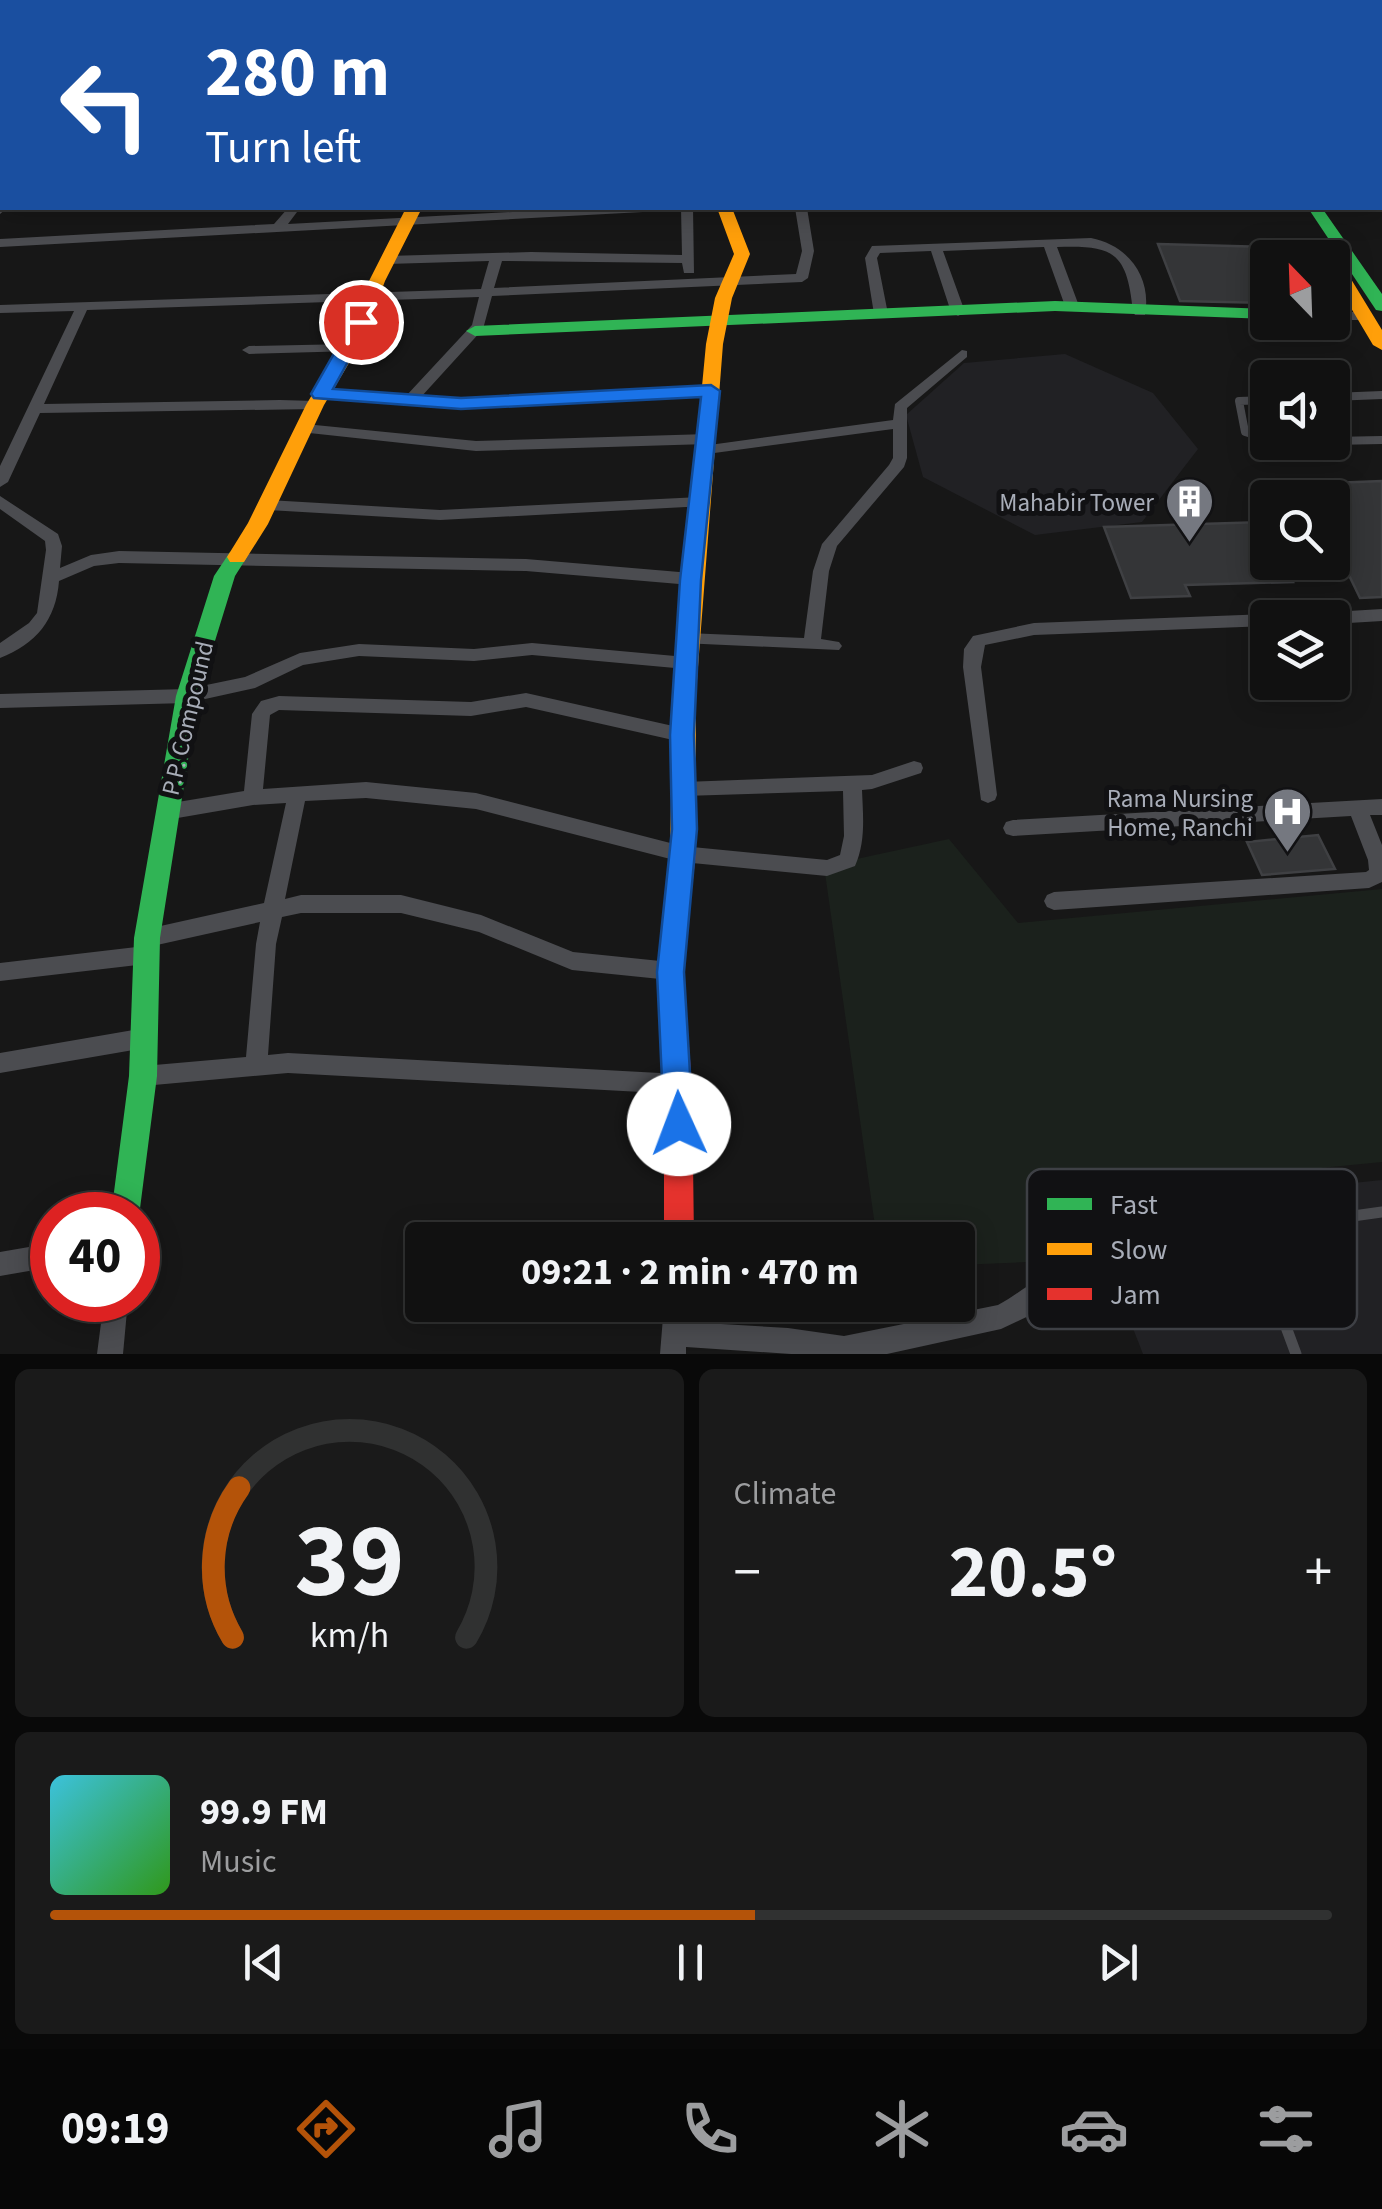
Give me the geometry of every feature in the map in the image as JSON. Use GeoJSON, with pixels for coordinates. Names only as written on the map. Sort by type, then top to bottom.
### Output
{"type":"FeatureCollection","features":[{"type":"Feature","properties":{"kind":"street"},"geometry":{"type":"LineString","coordinates":[[278,228],[292,210]]}},
{"type":"Feature","properties":{"kind":"street"},"geometry":{"type":"LineString","coordinates":[[0,243],[278,228],[411,214],[553,210]]}},
{"type":"Feature","properties":{"kind":"street"},"geometry":{"type":"LineString","coordinates":[[687,210],[688,285]]}},
{"type":"Feature","properties":{"kind":"street"},"geometry":{"type":"LineString","coordinates":[[679,1222],[678,1084],[670,972],[682,854],[682,735],[690,580],[708,444],[715,321],[725,283],[742,254],[727,210]]}},
{"type":"Feature","properties":{"kind":"street"},"geometry":{"type":"LineString","coordinates":[[0,308],[370,298],[802,278],[808,251],[801,210]]}},
{"type":"Feature","properties":{"kind":"street"},"geometry":{"type":"LineString","coordinates":[[1297,210],[1318,240]]}},
{"type":"Feature","properties":{"kind":"street"},"geometry":{"type":"LineString","coordinates":[[1316,210],[1374,311],[1382,345]]}},
{"type":"Feature","properties":{"kind":"street","name":"P.P. Compound"},"geometry":{"type":"LineString","coordinates":[[129,1192],[143,1076],[146,946],[187,696],[233,560],[268,506],[318,400],[349,348],[411,214]]}},
{"type":"Feature","properties":{"kind":"street"},"geometry":{"type":"LineString","coordinates":[[882,314],[872,252],[883,247],[1050,246],[1091,242],[1112,246],[1135,276],[1140,312]]}},
{"type":"Feature","properties":{"kind":"street"},"geometry":{"type":"LineString","coordinates":[[1050,246],[1072,306]]}},
{"type":"Feature","properties":{"kind":"street"},"geometry":{"type":"LineString","coordinates":[[936,247],[958,312]]}},
{"type":"Feature","properties":{"kind":"street"},"geometry":{"type":"LineString","coordinates":[[408,400],[475,331],[496,258]]}},
{"type":"Feature","properties":{"kind":"street"},"geometry":{"type":"LineString","coordinates":[[387,260],[689,259]]}},
{"type":"Feature","properties":{"kind":"street"},"geometry":{"type":"LineString","coordinates":[[1350,282],[1374,311]]}},
{"type":"Feature","properties":{"kind":"street"},"geometry":{"type":"LineString","coordinates":[[0,482],[84,304]]}},
{"type":"Feature","properties":{"kind":"street"},"geometry":{"type":"LineString","coordinates":[[475,331],[1072,306],[1140,312],[1250,314]]}},
{"type":"Feature","properties":{"kind":"street"},"geometry":{"type":"LineString","coordinates":[[249,350],[349,348]]}},
{"type":"Feature","properties":{"kind":"street"},"geometry":{"type":"LineString","coordinates":[[812,645],[821,570],[830,544],[896,467],[900,458],[903,401],[962,354]]}},
{"type":"Feature","properties":{"kind":"street"},"geometry":{"type":"LineString","coordinates":[[36,408],[117,410],[318,400],[491,403],[711,391]]}},
{"type":"Feature","properties":{"kind":"street"},"geometry":{"type":"LineString","coordinates":[[305,429],[476,446],[708,444],[899,424]]}},
{"type":"Feature","properties":{"kind":"street"},"geometry":{"type":"LineString","coordinates":[[0,501],[52,538],[55,547],[52,600],[46,619],[0,652]]}},
{"type":"Feature","properties":{"kind":"street"},"geometry":{"type":"LineString","coordinates":[[268,506],[440,515],[700,502]]}},
{"type":"Feature","properties":{"kind":"street"},"geometry":{"type":"LineString","coordinates":[[52,578],[103,558],[526,564],[690,580]]}},
{"type":"Feature","properties":{"kind":"street"},"geometry":{"type":"LineString","coordinates":[[1350,617],[1382,615]]}},
{"type":"Feature","properties":{"kind":"street"},"geometry":{"type":"LineString","coordinates":[[988,794],[972,667],[973,649],[979,640],[1034,628],[1250,621]]}},
{"type":"Feature","properties":{"kind":"street"},"geometry":{"type":"LineString","coordinates":[[0,701],[187,696],[250,683],[300,659],[348,651],[474,654],[532,649],[566,655],[833,646]]}},
{"type":"Feature","properties":{"kind":"street"},"geometry":{"type":"LineString","coordinates":[[253,796],[262,714],[267,706],[280,703],[471,709],[526,700],[682,735]]}},
{"type":"Feature","properties":{"kind":"street"},"geometry":{"type":"LineString","coordinates":[[684,789],[852,783],[890,778],[914,768]]}},
{"type":"Feature","properties":{"kind":"street"},"geometry":{"type":"LineString","coordinates":[[166,812],[253,796],[366,790],[458,798],[682,854],[838,867],[848,860],[853,849],[852,783]]}},
{"type":"Feature","properties":{"kind":"street"},"geometry":{"type":"LineString","coordinates":[[256,1064],[261,982],[272,908],[297,794]]}},
{"type":"Feature","properties":{"kind":"street"},"geometry":{"type":"LineString","coordinates":[[1013,828],[1382,807]]}},
{"type":"Feature","properties":{"kind":"street"},"geometry":{"type":"LineString","coordinates":[[1054,901],[1369,880],[1379,874],[1378,860],[1358,809]]}},
{"type":"Feature","properties":{"kind":"street"},"geometry":{"type":"LineString","coordinates":[[0,972],[146,946],[272,908],[354,902],[402,904],[481,924],[555,957],[670,972]]}},
{"type":"Feature","properties":{"kind":"street"},"geometry":{"type":"LineString","coordinates":[[0,1063],[145,1038]]}},
{"type":"Feature","properties":{"kind":"street"},"geometry":{"type":"LineString","coordinates":[[143,1076],[256,1064],[678,1084]]}},
{"type":"Feature","properties":{"kind":"street"},"geometry":{"type":"LineString","coordinates":[[0,1264],[30,1259]]}},
{"type":"Feature","properties":{"kind":"street"},"geometry":{"type":"LineString","coordinates":[[674,1344],[844,1349],[1001,1316],[1027,1303]]}},
{"type":"Feature","properties":{"kind":"street"},"geometry":{"type":"LineString","coordinates":[[110,1354],[114,1322]]}},
{"type":"Feature","properties":{"kind":"lane"},"geometry":{"type":"LineString","coordinates":[[1350,396],[1382,394]]}},
{"type":"Feature","properties":{"kind":"lane"},"geometry":{"type":"LineString","coordinates":[[1250,401],[1238,401],[1245,432],[1250,434]]}},
{"type":"Feature","properties":{"kind":"lane"},"geometry":{"type":"LineString","coordinates":[[1350,441],[1382,440]]}},
{"type":"Feature","properties":{"kind":"lane"},"geometry":{"type":"LineString","coordinates":[[1357,1215],[1382,1212]]}},
{"type":"Feature","properties":{"kind":"lane"},"geometry":{"type":"LineString","coordinates":[[1287,1329],[1296,1354]]}},
{"type":"Feature","properties":{"kind":"shaded area"},"geometry":{"type":"Polygon","coordinates":[[[1065,354],[1153,393],[1198,449],[1142,522],[1035,535],[923,477],[906,415],[964,363],[1065,354]]]}},
{"type":"Feature","properties":{"kind":"shaded area"},"geometry":{"type":"Polygon","coordinates":[[[949,839],[1018,923],[1382,889],[1382,1162],[1311,1169],[1027,1169],[1027,1262],[975,1264],[975,1222],[874,1222],[824,866],[949,839]]]}},
{"type":"Feature","properties":{"kind":"shaded area"},"geometry":{"type":"Polygon","coordinates":[[[1382,1180],[1382,1354],[1143,1354],[1133,1329],[1357,1329],[1357,1183],[1382,1180]]]}},
{"type":"Feature","properties":{"kind":"building"},"geometry":{"type":"Polygon","coordinates":[[[1158,244],[1250,247],[1250,303],[1180,301],[1158,244]]]}},
{"type":"Feature","properties":{"kind":"building"},"geometry":{"type":"Polygon","coordinates":[[[1382,481],[1382,597],[1360,598],[1350,577],[1350,482],[1382,481]]]}},
{"type":"Feature","properties":{"kind":"building","name":"Mahabir Tower"},"geometry":{"type":"Polygon","coordinates":[[[1250,522],[1250,580],[1293,582],[1185,585],[1190,596],[1131,598],[1104,527],[1250,522]]]}},
{"type":"Feature","properties":{"kind":"building"},"geometry":{"type":"Polygon","coordinates":[[[1318,835],[1335,869],[1262,875],[1247,842],[1318,835]]]}},
{"type":"Feature","properties":{"kind":"traffic: fast"},"geometry":{"type":"LineString","coordinates":[[1316,210],[1382,306]]}},
{"type":"Feature","properties":{"kind":"traffic: fast"},"geometry":{"type":"LineString","coordinates":[[475,331],[1055,306],[1250,313]]}},
{"type":"Feature","properties":{"kind":"traffic: fast"},"geometry":{"type":"LineString","coordinates":[[129,1192],[143,1076],[147,938],[187,696],[225,576],[237,557]]}},
{"type":"Feature","properties":{"kind":"traffic: slow"},"geometry":{"type":"LineString","coordinates":[[237,557],[258,524],[315,405],[355,338],[377,281],[413,210]]}},
{"type":"Feature","properties":{"kind":"traffic: slow"},"geometry":{"type":"LineString","coordinates":[[683,852],[684,693],[714,344],[723,298],[742,254],[726,210]]}},
{"type":"Feature","properties":{"kind":"traffic: slow"},"geometry":{"type":"LineString","coordinates":[[1350,291],[1382,345]]}},
{"type":"Feature","properties":{"kind":"traffic: jam"},"geometry":{"type":"LineString","coordinates":[[679,1222],[678,1084],[670,971],[683,852]]}},
{"type":"Feature","properties":{"kind":"place","name":"Mahabir Tower"},"geometry":{"type":"Point","coordinates":[1189,544]}},
{"type":"Feature","properties":{"kind":"place","name":"Rama Nursing Home, Ranchi"},"geometry":{"type":"Point","coordinates":[1288,854]}},
{"type":"Feature","properties":{"kind":"route"},"geometry":{"type":"LineString","coordinates":[[361,322],[321,394],[461,404],[711,391],[690,580],[682,735],[684,829],[670,972],[679,1124]]}}]}
